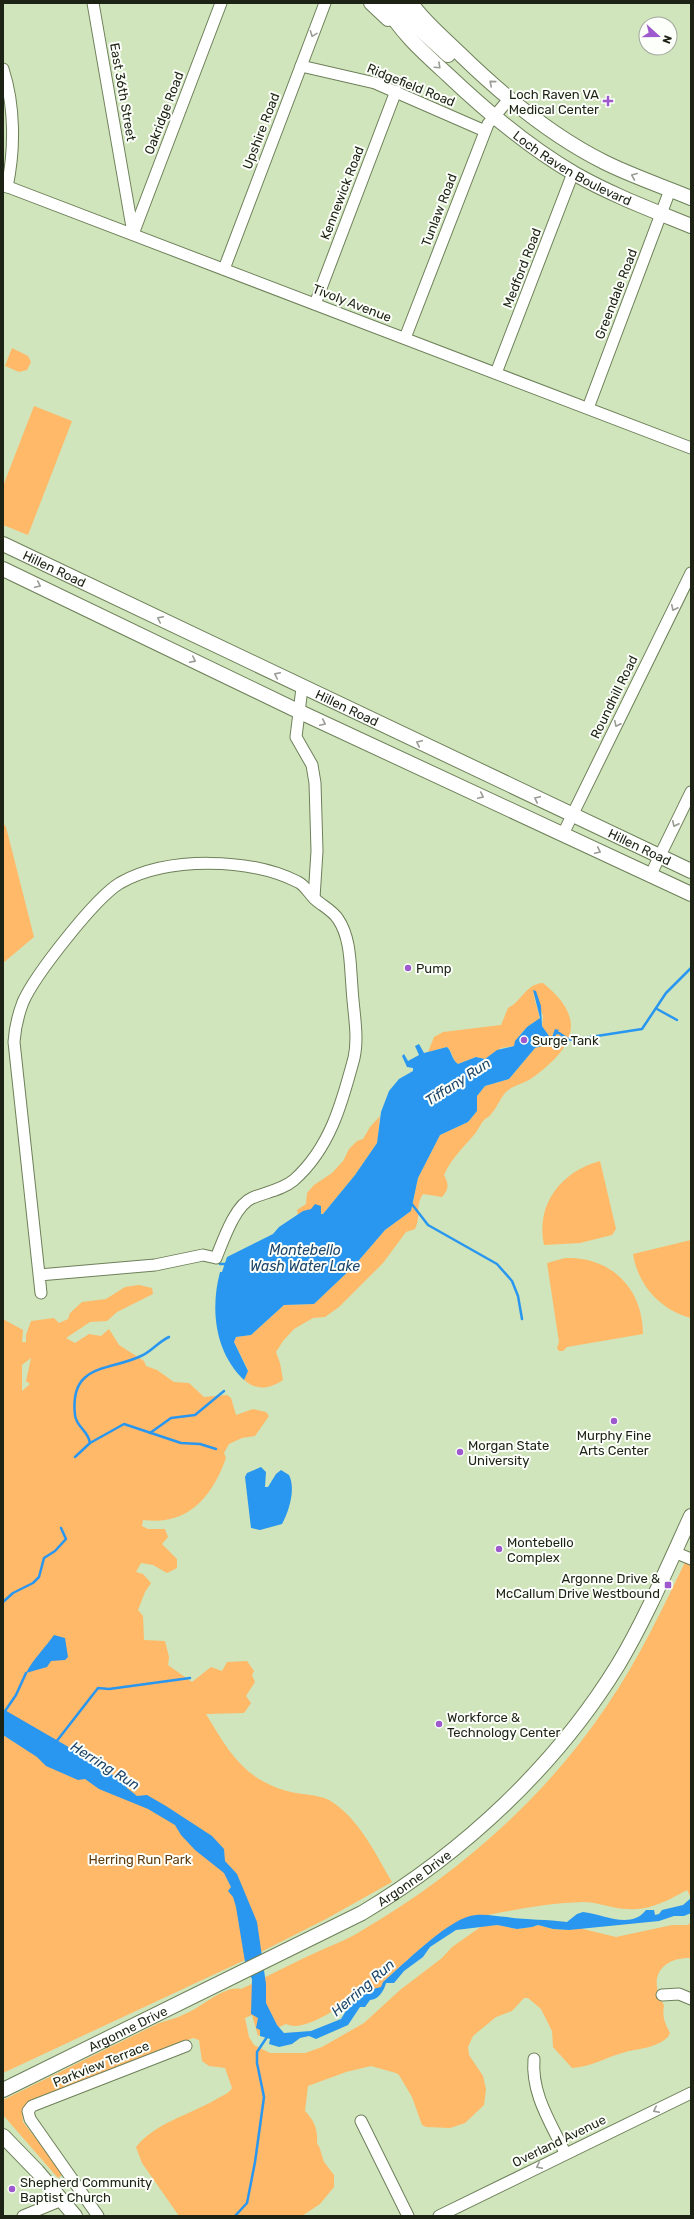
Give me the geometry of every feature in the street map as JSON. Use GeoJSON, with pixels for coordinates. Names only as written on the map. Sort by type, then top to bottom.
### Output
{"type":"FeatureCollection","features":[{"type":"Feature","properties":{"kind":"main road"},"geometry":{"type":"LineString","coordinates":[[371,3],[410,39]]}},
{"type":"Feature","properties":{"kind":"main road","name":"Loch Raven Boulevard"},"geometry":{"type":"LineString","coordinates":[[384,3],[410,39],[494,117],[520,137],[573,173],[622,198],[691,226]]}},
{"type":"Feature","properties":{"kind":"main road"},"geometry":{"type":"LineString","coordinates":[[399,3],[413,22],[448,55],[460,63],[474,68]]}},
{"type":"Feature","properties":{"kind":"main road","name":"Loch Raven Boulevard"},"geometry":{"type":"LineString","coordinates":[[411,3],[425,21],[474,68],[509,99],[557,133],[603,161],[631,175],[691,198]]}},
{"type":"Feature","properties":{"kind":"main road","name":"Hillen Road"},"geometry":{"type":"LineString","coordinates":[[3,544],[302,688],[660,856],[691,872]]}},
{"type":"Feature","properties":{"kind":"main road","name":"Hillen Road"},"geometry":{"type":"LineString","coordinates":[[3,569],[300,712],[691,894]]}},
{"type":"Feature","properties":{"kind":"main road","name":"Argonne Drive"},"geometry":{"type":"LineString","coordinates":[[3,2090],[344,1922],[379,1903],[436,1863],[493,1814],[536,1771],[577,1723],[618,1665],[691,1516]]}},
{"type":"Feature","properties":{"kind":"main road"},"geometry":{"type":"LineString","coordinates":[[3,2136],[37,2171],[74,2216]]}},
{"type":"Feature","properties":{"kind":"street","name":"East 36th Street"},"geometry":{"type":"LineString","coordinates":[[93,3],[133,234]]}},
{"type":"Feature","properties":{"kind":"street","name":"Oakridge Road"},"geometry":{"type":"LineString","coordinates":[[133,234],[221,3]]}},
{"type":"Feature","properties":{"kind":"street","name":"Upshire Road"},"geometry":{"type":"LineString","coordinates":[[224,269],[325,3]]}},
{"type":"Feature","properties":{"kind":"street","name":"Ridgefield Road"},"geometry":{"type":"LineString","coordinates":[[301,66],[360,78],[396,91],[485,132]]}},
{"type":"Feature","properties":{"kind":"street"},"geometry":{"type":"LineString","coordinates":[[3,69],[9,102],[13,145],[5,186]]}},
{"type":"Feature","properties":{"kind":"street","name":"Kennewick Road"},"geometry":{"type":"LineString","coordinates":[[315,304],[396,91]]}},
{"type":"Feature","properties":{"kind":"street","name":"Tunlaw Road"},"geometry":{"type":"LineString","coordinates":[[405,338],[485,132],[494,117],[509,99]]}},
{"type":"Feature","properties":{"kind":"street","name":"Medford Road"},"geometry":{"type":"LineString","coordinates":[[496,373],[573,173]]}},
{"type":"Feature","properties":{"kind":"street","name":"Tivoly Avenue"},"geometry":{"type":"LineString","coordinates":[[5,186],[691,448]]}},
{"type":"Feature","properties":{"kind":"street","name":"Greendale Road"},"geometry":{"type":"LineString","coordinates":[[588,408],[670,190]]}},
{"type":"Feature","properties":{"kind":"street","name":"Roundhill Road"},"geometry":{"type":"LineString","coordinates":[[563,834],[691,572]]}},
{"type":"Feature","properties":{"kind":"street"},"geometry":{"type":"LineString","coordinates":[[302,688],[296,738],[312,765],[315,783],[317,851],[314,898]]}},
{"type":"Feature","properties":{"kind":"street"},"geometry":{"type":"LineString","coordinates":[[650,876],[691,792]]}},
{"type":"Feature","properties":{"kind":"street"},"geometry":{"type":"LineString","coordinates":[[39,1275],[155,1265],[203,1255],[216,1258],[234,1217],[242,1205],[252,1198],[288,1184],[319,1152],[336,1118],[354,1057],[356,1043],[350,959],[346,935],[338,918],[314,898],[301,883],[263,868],[201,864],[158,869],[122,882],[102,897],[40,975],[27,994],[20,1008],[14,1042],[39,1275],[41,1293]]}},
{"type":"Feature","properties":{"kind":"street"},"geometry":{"type":"LineString","coordinates":[[674,1552],[691,1559]]}},
{"type":"Feature","properties":{"kind":"street"},"geometry":{"type":"LineString","coordinates":[[662,1996],[679,1994],[691,1999]]}},
{"type":"Feature","properties":{"kind":"street","name":"Parkview Terrace"},"geometry":{"type":"LineString","coordinates":[[98,2216],[30,2119],[28,2111],[32,2106],[186,2046]]}},
{"type":"Feature","properties":{"kind":"street"},"geometry":{"type":"LineString","coordinates":[[534,2059],[533,2080],[536,2093],[565,2153]]}},
{"type":"Feature","properties":{"kind":"street","name":"Overland Avenue"},"geometry":{"type":"LineString","coordinates":[[439,2216],[565,2153],[691,2093]]}},
{"type":"Feature","properties":{"kind":"street"},"geometry":{"type":"LineString","coordinates":[[361,2121],[408,2216]]}},
{"type":"Feature","properties":{"kind":"street"},"geometry":{"type":"LineString","coordinates":[[23,2216],[62,2200]]}},
{"type":"Feature","properties":{"kind":"green space"},"geometry":{"type":"Polygon","coordinates":[[[12,348],[28,356],[31,362],[27,370],[19,372],[5,366],[12,348]]]}},
{"type":"Feature","properties":{"kind":"green space"},"geometry":{"type":"Polygon","coordinates":[[[34,406],[72,421],[28,535],[3,525],[3,486],[34,406]]]}},
{"type":"Feature","properties":{"kind":"green space"},"geometry":{"type":"Polygon","coordinates":[[[3,823],[6,827],[34,937],[3,963],[3,823]]]}},
{"type":"Feature","properties":{"kind":"green space"},"geometry":{"type":"Polygon","coordinates":[[[543,983],[557,996],[566,1009],[571,1021],[570,1033],[566,1045],[546,1067],[532,1078],[511,1088],[505,1093],[491,1114],[483,1121],[475,1134],[450,1164],[444,1175],[448,1187],[446,1192],[442,1197],[423,1194],[418,1207],[418,1219],[415,1229],[406,1232],[383,1263],[339,1307],[325,1317],[313,1318],[294,1329],[283,1341],[276,1352],[280,1363],[283,1380],[263,1388],[249,1384],[244,1380],[248,1370],[234,1342],[236,1337],[251,1335],[284,1305],[314,1304],[354,1266],[385,1230],[411,1211],[418,1178],[440,1135],[468,1122],[477,1111],[477,1096],[485,1086],[509,1079],[535,1048],[551,1043],[554,1039],[553,1033],[552,1037],[549,1036],[542,1026],[543,1016],[533,993],[539,1015],[539,1021],[535,1022],[524,1030],[514,1046],[501,1048],[485,1059],[476,1057],[458,1064],[447,1047],[428,1052],[434,1037],[443,1032],[501,1025],[508,1008],[532,986],[543,983]]]}},
{"type":"Feature","properties":{"kind":"green space"},"geometry":{"type":"Polygon","coordinates":[[[380,1116],[377,1143],[355,1175],[323,1214],[313,1211],[305,1211],[298,1216],[297,1210],[306,1204],[307,1193],[314,1185],[332,1173],[343,1161],[349,1149],[357,1141],[363,1139],[370,1127],[380,1116]]]}},
{"type":"Feature","properties":{"kind":"green space"},"geometry":{"type":"Polygon","coordinates":[[[600,1161],[616,1229],[612,1235],[580,1243],[544,1245],[542,1230],[544,1216],[554,1191],[563,1181],[574,1173],[586,1166],[600,1161]]]}},
{"type":"Feature","properties":{"kind":"green space"},"geometry":{"type":"Polygon","coordinates":[[[691,1240],[691,1318],[670,1309],[652,1295],[640,1276],[633,1254],[691,1240]]]}},
{"type":"Feature","properties":{"kind":"green space"},"geometry":{"type":"Polygon","coordinates":[[[565,1258],[582,1259],[597,1263],[610,1269],[621,1278],[637,1303],[642,1318],[643,1334],[567,1347],[563,1351],[559,1351],[557,1348],[559,1342],[547,1263],[565,1258]]]}},
{"type":"Feature","properties":{"kind":"green space","name":"Herring Run Park"},"geometry":{"type":"Polygon","coordinates":[[[139,1285],[152,1288],[153,1294],[117,1312],[107,1321],[90,1322],[66,1338],[75,1343],[89,1334],[101,1336],[109,1329],[119,1345],[144,1361],[146,1366],[157,1370],[174,1382],[189,1383],[204,1397],[227,1395],[231,1398],[236,1415],[253,1409],[266,1412],[269,1416],[255,1436],[242,1438],[229,1444],[224,1453],[226,1458],[220,1472],[213,1485],[196,1506],[173,1518],[159,1521],[143,1520],[142,1526],[148,1529],[165,1529],[168,1537],[162,1544],[177,1559],[177,1568],[167,1573],[153,1565],[141,1563],[136,1572],[143,1574],[151,1583],[145,1592],[138,1610],[143,1616],[144,1640],[165,1641],[169,1657],[168,1665],[192,1682],[211,1667],[222,1671],[227,1662],[247,1661],[254,1671],[252,1675],[255,1682],[246,1696],[251,1703],[244,1713],[206,1714],[222,1740],[238,1762],[259,1779],[272,1786],[287,1791],[324,1798],[340,1808],[358,1826],[373,1848],[392,1882],[326,1919],[245,1960],[3,2073],[3,1319],[23,1330],[22,1342],[26,1342],[26,1335],[31,1321],[54,1318],[59,1323],[68,1319],[70,1313],[82,1302],[106,1299],[125,1287],[139,1285]],[[31,1358],[22,1365],[22,1391],[30,1384],[26,1381],[31,1358]]]}},
{"type":"Feature","properties":{"kind":"green space"},"geometry":{"type":"Polygon","coordinates":[[[691,1550],[691,1898],[687,1890],[659,1904],[644,1908],[622,1909],[589,1902],[560,1903],[465,1918],[450,1926],[430,1940],[383,1982],[382,1987],[365,1991],[356,2000],[352,2000],[320,2018],[302,2025],[293,2026],[286,2024],[258,2036],[252,2015],[245,2018],[249,2037],[254,2045],[270,2053],[305,2053],[322,2047],[364,2023],[400,1990],[442,1958],[452,1947],[482,1926],[497,1925],[517,1929],[538,1925],[553,1929],[569,1930],[579,1928],[616,1937],[672,1925],[688,1925],[691,1922],[691,1958],[683,1958],[669,1963],[659,1972],[657,1979],[659,1995],[664,2006],[664,2020],[670,2033],[668,2037],[652,2046],[622,2053],[585,2066],[572,2068],[553,2047],[552,2031],[541,2009],[528,1998],[524,1998],[512,2011],[496,2017],[473,2036],[468,2047],[469,2055],[483,2076],[486,2089],[484,2105],[465,2123],[450,2128],[426,2127],[422,2125],[412,2097],[399,2075],[371,2066],[346,2072],[308,2086],[305,2111],[315,2126],[317,2144],[324,2162],[334,2175],[334,2187],[320,2204],[302,2216],[179,2216],[142,2163],[136,2147],[162,2126],[215,2100],[231,2090],[232,2088],[225,2068],[209,2066],[202,2061],[199,2040],[193,2038],[27,2103],[22,2111],[23,2122],[52,2159],[62,2175],[58,2178],[3,2115],[3,2100],[159,2023],[179,2017],[227,1990],[241,1989],[350,1937],[397,1909],[464,1860],[527,1804],[582,1741],[630,1669],[652,1630],[691,1550]]]}},
{"type":"Feature","properties":{"kind":"water","name":"Montebello Wash Water Lake"},"geometry":{"type":"Polygon","coordinates":[[[533,990],[536,991],[541,1006],[542,1026],[549,1036],[552,1037],[555,1029],[559,1030],[551,1043],[535,1048],[509,1079],[485,1086],[477,1096],[477,1111],[468,1122],[440,1135],[418,1178],[411,1211],[385,1230],[354,1266],[314,1304],[284,1305],[251,1335],[236,1337],[234,1342],[248,1371],[244,1380],[234,1369],[227,1357],[217,1330],[215,1301],[217,1286],[220,1272],[222,1272],[227,1257],[273,1234],[279,1227],[303,1211],[311,1209],[315,1204],[321,1206],[321,1214],[323,1214],[355,1175],[377,1143],[381,1112],[389,1091],[399,1079],[413,1071],[413,1068],[407,1067],[402,1056],[404,1054],[408,1061],[419,1055],[415,1046],[419,1044],[424,1053],[447,1047],[458,1064],[476,1057],[485,1059],[497,1050],[514,1046],[515,1041],[527,1027],[540,1018],[533,990]]]}},
{"type":"Feature","properties":{"kind":"water"},"geometry":{"type":"Polygon","coordinates":[[[261,1467],[266,1472],[265,1487],[268,1487],[276,1474],[281,1470],[289,1475],[292,1493],[287,1513],[282,1524],[260,1530],[251,1528],[245,1477],[247,1473],[261,1467]]]}},
{"type":"Feature","properties":{"kind":"water"},"geometry":{"type":"Polygon","coordinates":[[[54,1635],[65,1638],[68,1657],[65,1660],[51,1661],[47,1667],[26,1673],[32,1663],[54,1635]]]}},
{"type":"Feature","properties":{"kind":"water","name":"Herring Run"},"geometry":{"type":"Polygon","coordinates":[[[3,1709],[91,1760],[101,1770],[123,1777],[127,1788],[137,1796],[147,1795],[166,1806],[212,1836],[224,1849],[225,1861],[237,1874],[257,1922],[266,1984],[266,2003],[277,2025],[284,2033],[311,2031],[341,2019],[347,2009],[344,2006],[345,2004],[356,2000],[365,1991],[381,1987],[383,1982],[437,1935],[460,1920],[470,1916],[488,1915],[567,1922],[577,1914],[583,1912],[625,1920],[640,1916],[646,1910],[654,1910],[655,1915],[659,1914],[662,1910],[683,1905],[691,1898],[691,1913],[684,1916],[674,1916],[659,1921],[569,1930],[553,1929],[538,1925],[517,1929],[497,1925],[456,1930],[430,1947],[423,1957],[404,1971],[394,1983],[386,1983],[384,1989],[376,1998],[370,2000],[365,2007],[360,2007],[348,2025],[316,2039],[309,2036],[300,2038],[292,2044],[279,2047],[269,2044],[270,2039],[260,2036],[260,2030],[256,2028],[258,2018],[251,2014],[252,1979],[246,1968],[236,1907],[233,1897],[228,1891],[231,1887],[224,1873],[195,1850],[181,1835],[175,1825],[148,1809],[99,1789],[85,1779],[78,1780],[46,1766],[37,1757],[3,1735],[3,1709]]]}},
{"type":"Feature","properties":{"kind":"waterway","name":"Tiffany Run"},"geometry":{"type":"LineString","coordinates":[[556,1033],[559,1033],[570,1040],[576,1040],[642,1029],[666,993],[691,968]]}},
{"type":"Feature","properties":{"kind":"waterway"},"geometry":{"type":"LineString","coordinates":[[657,1009],[677,1020]]}},
{"type":"Feature","properties":{"kind":"waterway"},"geometry":{"type":"LineString","coordinates":[[411,1203],[428,1225],[497,1264],[512,1281],[518,1296],[522,1319]]}},
{"type":"Feature","properties":{"kind":"waterway","name":"Tiffany Run"},"geometry":{"type":"LineString","coordinates":[[220,1264],[227,1264]]}},
{"type":"Feature","properties":{"kind":"waterway","name":"Tiffany Run"},"geometry":{"type":"LineString","coordinates":[[90,1443],[87,1435],[77,1423],[75,1415],[75,1398],[78,1386],[85,1377],[94,1372],[141,1356],[169,1337]]}},
{"type":"Feature","properties":{"kind":"waterway","name":"Tiffany Run"},"geometry":{"type":"LineString","coordinates":[[150,1433],[171,1418],[195,1415],[224,1391]]}},
{"type":"Feature","properties":{"kind":"waterway","name":"Tiffany Run"},"geometry":{"type":"LineString","coordinates":[[75,1457],[90,1443],[124,1424],[181,1443],[200,1444],[216,1449]]}},
{"type":"Feature","properties":{"kind":"waterway","name":"Tiffany Run"},"geometry":{"type":"LineString","coordinates":[[3,1602],[13,1593],[33,1583],[39,1577],[44,1558],[55,1551],[66,1539],[61,1528]]}},
{"type":"Feature","properties":{"kind":"waterway"},"geometry":{"type":"LineString","coordinates":[[3,1714],[16,1695],[26,1673]]}},
{"type":"Feature","properties":{"kind":"waterway"},"geometry":{"type":"LineString","coordinates":[[56,1742],[98,1688],[109,1689],[190,1678]]}},
{"type":"Feature","properties":{"kind":"waterway"},"geometry":{"type":"LineString","coordinates":[[235,2216],[247,2203],[255,2162],[264,2097],[257,2063],[257,2052],[267,2037]]}},
{"type":"Feature","properties":{"kind":"place","name":"Loch Raven VA Medical Center"},"geometry":{"type":"Point","coordinates":[608,101]}},
{"type":"Feature","properties":{"kind":"place","name":"Pump"},"geometry":{"type":"Point","coordinates":[408,968]}},
{"type":"Feature","properties":{"kind":"place","name":"Surge Tank"},"geometry":{"type":"Point","coordinates":[524,1040]}},
{"type":"Feature","properties":{"kind":"place","name":"Murphy Fine Arts Center"},"geometry":{"type":"Point","coordinates":[614,1421]}},
{"type":"Feature","properties":{"kind":"place","name":"Morgan State University"},"geometry":{"type":"Point","coordinates":[460,1452]}},
{"type":"Feature","properties":{"kind":"place","name":"Montebello Complex"},"geometry":{"type":"Point","coordinates":[499,1549]}},
{"type":"Feature","properties":{"kind":"place","name":"Argonne Drive & McCallum Drive Westbound"},"geometry":{"type":"Point","coordinates":[668,1585]}},
{"type":"Feature","properties":{"kind":"place","name":"Workforce & Technology Center"},"geometry":{"type":"Point","coordinates":[439,1724]}},
{"type":"Feature","properties":{"kind":"place","name":"Shepherd Community Baptist Church"},"geometry":{"type":"Point","coordinates":[12,2189]}}]}
